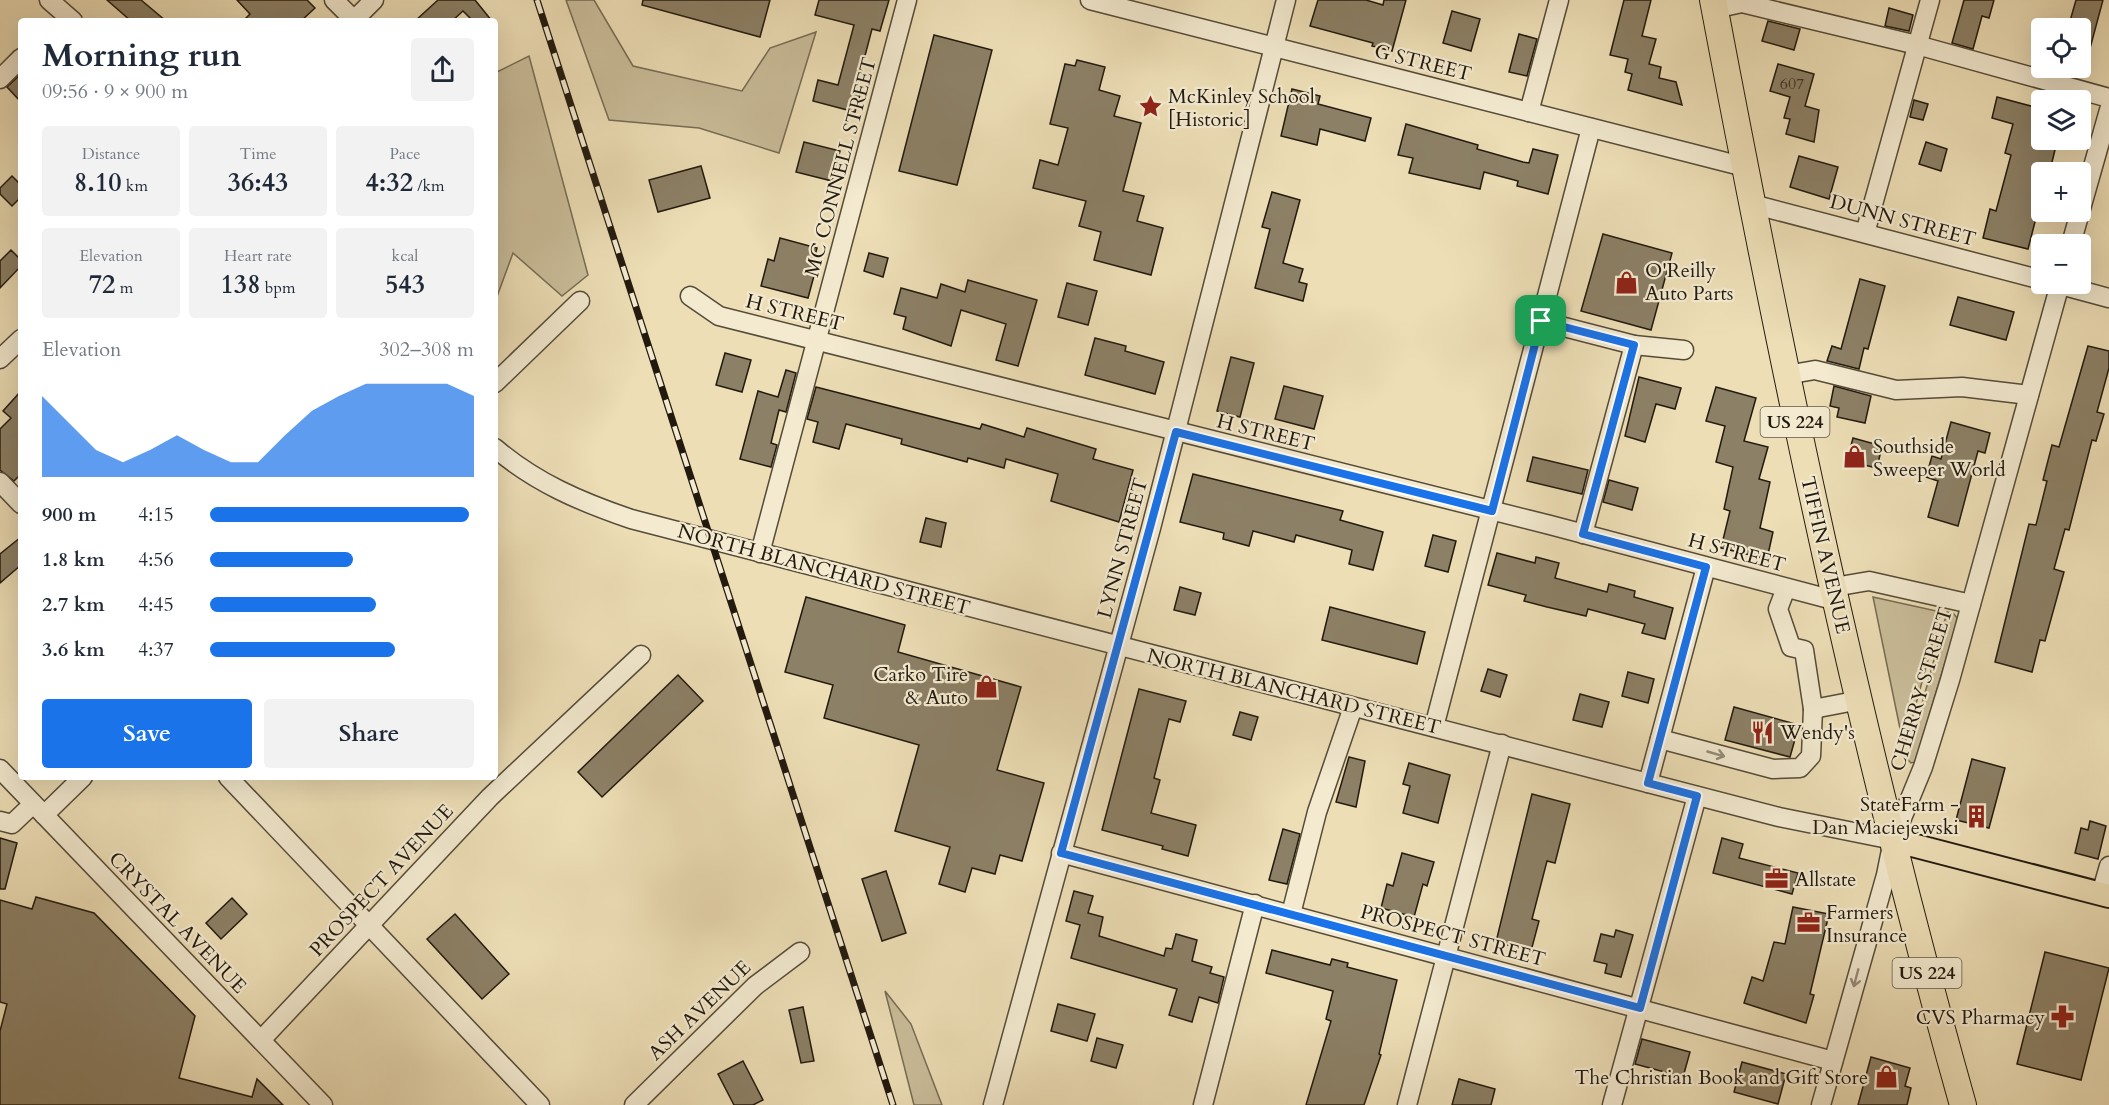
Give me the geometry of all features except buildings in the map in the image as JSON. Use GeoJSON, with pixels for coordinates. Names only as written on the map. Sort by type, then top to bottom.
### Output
{"type":"FeatureCollection","features":[{"type":"Feature","properties":{"kind":"highway","name":"TIFFIN AVENUE"},"geometry":{"type":"LineString","coordinates":[[1713,4],[1786,375],[1835,594],[1893,840],[1963,1105]]}},
{"type":"Feature","properties":{"kind":"main road","name":"NORTH BLANCHARD STREET"},"geometry":{"type":"LineString","coordinates":[[1893,840],[2105,895]]}},
{"type":"Feature","properties":{"kind":"street"},"geometry":{"type":"LineString","coordinates":[[49,0],[65,18]]}},
{"type":"Feature","properties":{"kind":"street"},"geometry":{"type":"LineString","coordinates":[[334,0],[351,18]]}},
{"type":"Feature","properties":{"kind":"street"},"geometry":{"type":"LineString","coordinates":[[355,18],[374,0]]}},
{"type":"Feature","properties":{"kind":"street","name":"MC CONNELL STREET"},"geometry":{"type":"LineString","coordinates":[[760,553],[907,0]]}},
{"type":"Feature","properties":{"kind":"street","name":"G STREET"},"geometry":{"type":"LineString","coordinates":[[1090,0],[1745,167]]}},
{"type":"Feature","properties":{"kind":"street","name":"LYNN STREET"},"geometry":{"type":"LineString","coordinates":[[993,1105],[1176,432],[1286,0]]}},
{"type":"Feature","properties":{"kind":"street"},"geometry":{"type":"LineString","coordinates":[[1529,112],[1559,0]]}},
{"type":"Feature","properties":{"kind":"street"},"geometry":{"type":"LineString","coordinates":[[1865,233],[1930,0]]}},
{"type":"Feature","properties":{"kind":"street"},"geometry":{"type":"LineString","coordinates":[[1713,4],[1742,3],[1917,45],[2109,98]]}},
{"type":"Feature","properties":{"kind":"street"},"geometry":{"type":"LineString","coordinates":[[0,79],[18,61]]}},
{"type":"Feature","properties":{"kind":"street"},"geometry":{"type":"LineString","coordinates":[[2074,234],[2109,110]]}},
{"type":"Feature","properties":{"kind":"street"},"geometry":{"type":"LineString","coordinates":[[1434,728],[1591,128]]}},
{"type":"Feature","properties":{"kind":"street","name":"DUNN STREET"},"geometry":{"type":"LineString","coordinates":[[1752,204],[2031,276]]}},
{"type":"Feature","properties":{"kind":"street"},"geometry":{"type":"LineString","coordinates":[[2091,293],[2109,298]]}},
{"type":"Feature","properties":{"kind":"street","name":"CHERRY STREET"},"geometry":{"type":"LineString","coordinates":[[1821,1105],[1886,875],[1893,840],[1923,767],[1971,604],[2056,294]]}},
{"type":"Feature","properties":{"kind":"street","name":"H STREET"},"geometry":{"type":"LineString","coordinates":[[690,296],[719,316],[1583,534],[1786,588],[1835,594]]}},
{"type":"Feature","properties":{"kind":"street"},"geometry":{"type":"LineString","coordinates":[[498,380],[580,301]]}},
{"type":"Feature","properties":{"kind":"street"},"geometry":{"type":"LineString","coordinates":[[1541,321],[1634,345],[1684,350]]}},
{"type":"Feature","properties":{"kind":"street"},"geometry":{"type":"LineString","coordinates":[[0,359],[18,342]]}},
{"type":"Feature","properties":{"kind":"street"},"geometry":{"type":"LineString","coordinates":[[1583,534],[1634,345]]}},
{"type":"Feature","properties":{"kind":"street"},"geometry":{"type":"LineString","coordinates":[[1786,375],[1815,370],[1896,390],[1962,387],[2029,395]]}},
{"type":"Feature","properties":{"kind":"street","name":"NORTH BLANCHARD STREET"},"geometry":{"type":"LineString","coordinates":[[498,450],[543,483],[580,502],[631,519],[1697,796],[1856,835],[1893,840]]}},
{"type":"Feature","properties":{"kind":"street"},"geometry":{"type":"LineString","coordinates":[[0,482],[18,501]]}},
{"type":"Feature","properties":{"kind":"street"},"geometry":{"type":"LineString","coordinates":[[1648,783],[1706,567]]}},
{"type":"Feature","properties":{"kind":"street"},"geometry":{"type":"LineString","coordinates":[[1835,594],[1869,581],[1971,604]]}},
{"type":"Feature","properties":{"kind":"street"},"geometry":{"type":"LineString","coordinates":[[1660,739],[1773,769],[1800,768],[1811,756],[1813,709],[1804,650],[1791,647],[1778,609],[1786,588]]}},
{"type":"Feature","properties":{"kind":"street","name":"PROSPECT AVENUE"},"geometry":{"type":"LineString","coordinates":[[261,1040],[490,797],[641,655]]}},
{"type":"Feature","properties":{"kind":"street"},"geometry":{"type":"LineString","coordinates":[[1813,709],[1860,700]]}},
{"type":"Feature","properties":{"kind":"street"},"geometry":{"type":"LineString","coordinates":[[1291,914],[1317,812],[1353,707]]}},
{"type":"Feature","properties":{"kind":"street"},"geometry":{"type":"LineString","coordinates":[[1407,1105],[1449,956],[1503,744]]}},
{"type":"Feature","properties":{"kind":"street","name":"CRYSTAL AVENUE"},"geometry":{"type":"LineString","coordinates":[[0,769],[323,1105]]}},
{"type":"Feature","properties":{"kind":"street"},"geometry":{"type":"LineString","coordinates":[[0,821],[12,824],[79,780]]}},
{"type":"Feature","properties":{"kind":"street"},"geometry":{"type":"LineString","coordinates":[[231,780],[540,1105]]}},
{"type":"Feature","properties":{"kind":"street"},"geometry":{"type":"LineString","coordinates":[[1612,1105],[1697,796]]}},
{"type":"Feature","properties":{"kind":"street","name":"PROSPECT STREET"},"geometry":{"type":"LineString","coordinates":[[1061,853],[1833,1061]]}},
{"type":"Feature","properties":{"kind":"street"},"geometry":{"type":"LineString","coordinates":[[2105,895],[2109,866]]}},
{"type":"Feature","properties":{"kind":"street"},"geometry":{"type":"LineString","coordinates":[[1203,1105],[1255,904]]}},
{"type":"Feature","properties":{"kind":"street","name":"ASH AVENUE"},"geometry":{"type":"LineString","coordinates":[[636,1105],[755,986],[800,952]]}},
{"type":"Feature","properties":{"kind":"shaded area"},"geometry":{"type":"Polygon","coordinates":[[[566,0],[594,0],[633,66],[742,91],[770,48],[816,32],[779,153],[699,128],[609,120],[566,0]]]}},
{"type":"Feature","properties":{"kind":"shaded area"},"geometry":{"type":"Polygon","coordinates":[[[529,56],[588,275],[562,296],[513,253],[498,294],[498,72],[529,56]]]}},
{"type":"Feature","properties":{"kind":"shaded area"},"geometry":{"type":"Polygon","coordinates":[[[1873,597],[1941,612],[1904,748],[1873,597]]]}},
{"type":"Feature","properties":{"kind":"shaded area"},"geometry":{"type":"Polygon","coordinates":[[[1947,612],[1953,613],[1958,619],[1915,762],[1911,763],[1907,759],[1947,612]]]}},
{"type":"Feature","properties":{"kind":"shaded area"},"geometry":{"type":"Polygon","coordinates":[[[885,991],[911,1024],[942,1105],[914,1105],[885,991]]]}},
{"type":"Feature","properties":{"kind":"railway"},"geometry":{"type":"LineString","coordinates":[[537,0],[893,1105]]}},
{"type":"Feature","properties":{"kind":"place","name":"McKinley School [Historic]"},"geometry":{"type":"Point","coordinates":[1150,107]}},
{"type":"Feature","properties":{"kind":"place","name":"O'Reilly Auto Parts"},"geometry":{"type":"Point","coordinates":[1627,282]}},
{"type":"Feature","properties":{"kind":"place","name":"Southside Sweeper World"},"geometry":{"type":"Point","coordinates":[1855,457]}},
{"type":"Feature","properties":{"kind":"place","name":"Carko Tire & Auto"},"geometry":{"type":"Point","coordinates":[986,686]}},
{"type":"Feature","properties":{"kind":"place","name":"Wendy's"},"geometry":{"type":"Point","coordinates":[1762,732]}},
{"type":"Feature","properties":{"kind":"place","name":"StateFarm - Dan Maciejewski"},"geometry":{"type":"Point","coordinates":[1977,816]}},
{"type":"Feature","properties":{"kind":"place","name":"Allstate"},"geometry":{"type":"Point","coordinates":[1777,879]}},
{"type":"Feature","properties":{"kind":"place","name":"Farmers Insurance"},"geometry":{"type":"Point","coordinates":[1808,923]}},
{"type":"Feature","properties":{"kind":"place","name":"CVS Pharmacy"},"geometry":{"type":"Point","coordinates":[2063,1017]}},
{"type":"Feature","properties":{"kind":"place","name":"The Christian Book and Gift Store"},"geometry":{"type":"Point","coordinates":[1886,1077]}},
{"type":"Feature","properties":{"kind":"route"},"geometry":{"type":"LineString","coordinates":[[1541,321],[1634,345],[1583,534],[1706,567],[1648,783],[1697,796],[1640,1008],[1240,899],[1061,853],[1176,432],[1492,511],[1541,321]]}}]}
